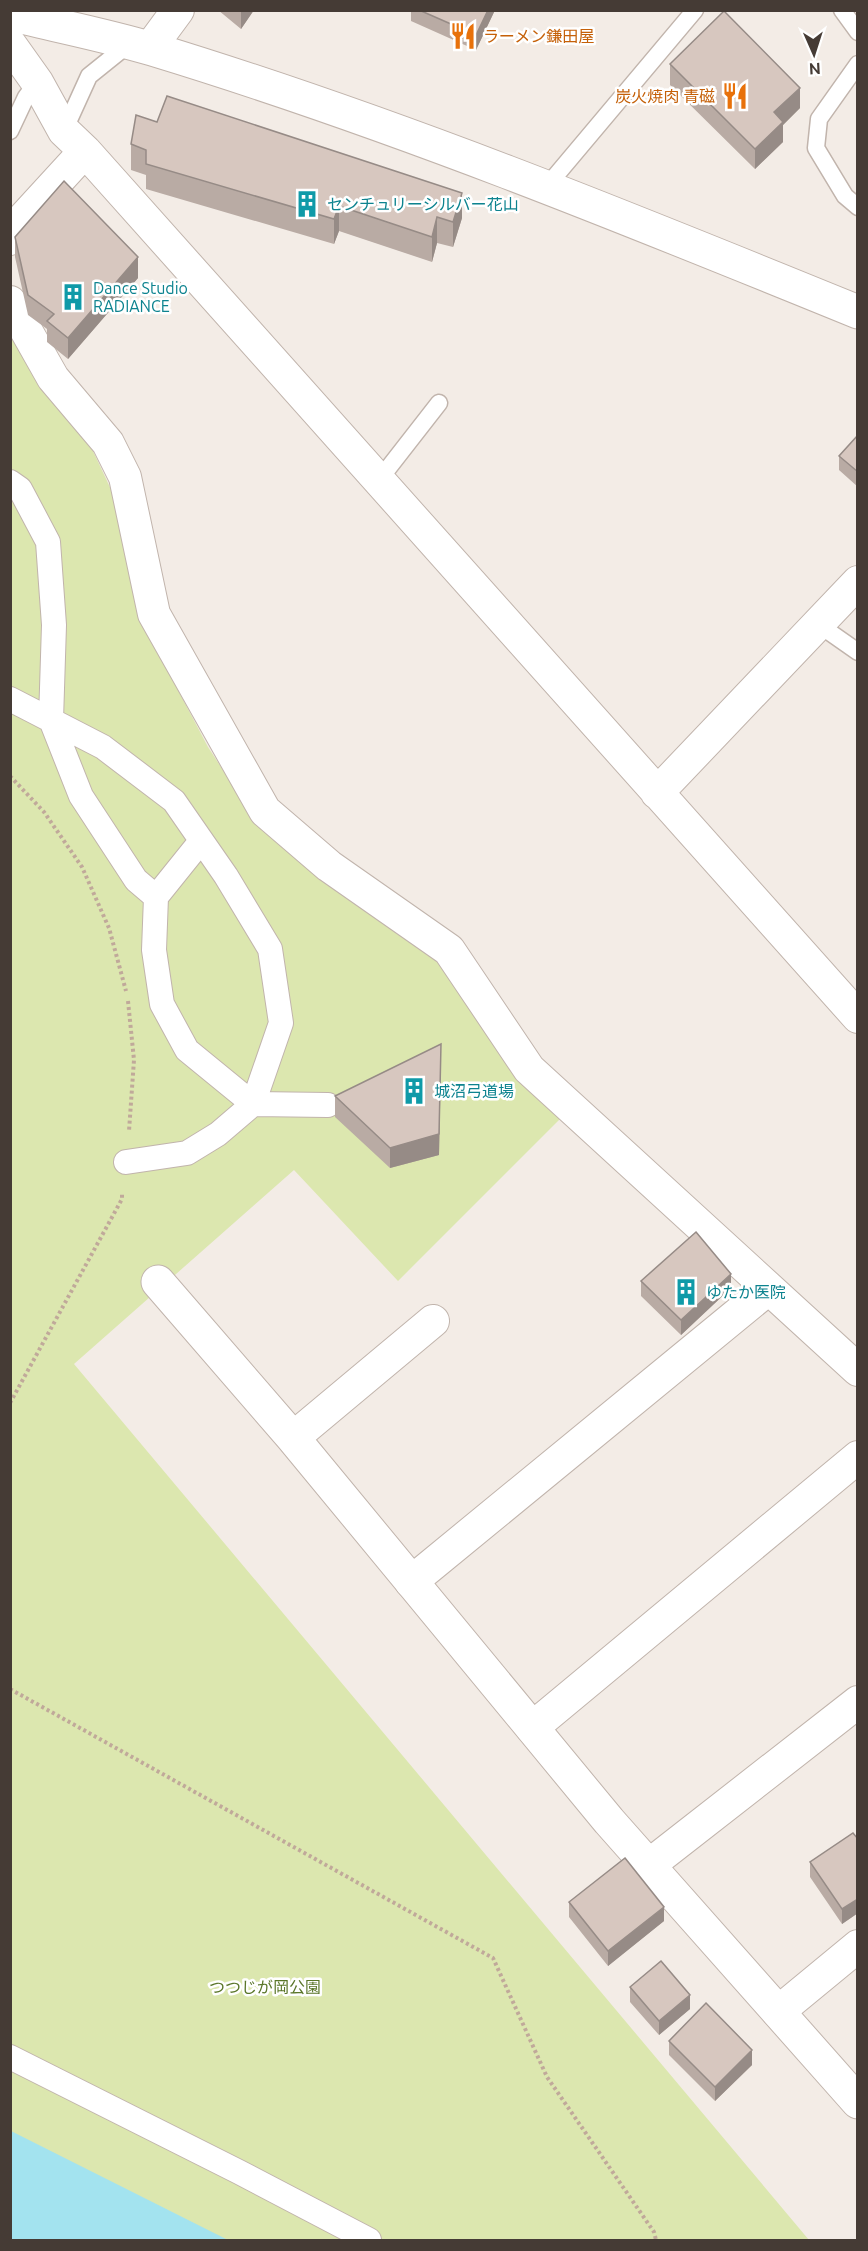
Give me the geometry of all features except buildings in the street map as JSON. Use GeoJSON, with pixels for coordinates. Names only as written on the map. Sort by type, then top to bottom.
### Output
{"type":"FeatureCollection","features":[{"type":"Feature","properties":{"kind":"street"},"geometry":{"type":"LineString","coordinates":[[140,46],[178,10]]}},
{"type":"Feature","properties":{"kind":"street"},"geometry":{"type":"LineString","coordinates":[[10,15],[140,46],[335,108],[547,186],[858,312]]}},
{"type":"Feature","properties":{"kind":"street"},"geometry":{"type":"LineString","coordinates":[[10,44],[75,141],[858,1017]]}},
{"type":"Feature","properties":{"kind":"street"},"geometry":{"type":"LineString","coordinates":[[10,239],[75,141]]}},
{"type":"Feature","properties":{"kind":"street"},"geometry":{"type":"LineString","coordinates":[[10,302],[53,378],[108,443],[125,477],[154,614],[266,811],[329,866],[449,950],[529,1069],[858,1370]]}},
{"type":"Feature","properties":{"kind":"street"},"geometry":{"type":"LineString","coordinates":[[10,482],[20,489],[48,542],[54,625],[51,720],[81,796],[136,880],[156,897]]}},
{"type":"Feature","properties":{"kind":"street"},"geometry":{"type":"LineString","coordinates":[[657,793],[858,582]]}},
{"type":"Feature","properties":{"kind":"street"},"geometry":{"type":"LineString","coordinates":[[10,699],[103,747],[174,801],[226,876],[270,949],[281,1023],[253,1104],[218,1134],[187,1153],[126,1162]]}},
{"type":"Feature","properties":{"kind":"street"},"geometry":{"type":"LineString","coordinates":[[201,841],[156,897],[154,950],[162,1004],[187,1050],[253,1104],[328,1105]]}},
{"type":"Feature","properties":{"kind":"street"},"geometry":{"type":"LineString","coordinates":[[158,1282],[293,1438],[648,1866],[858,2102]]}},
{"type":"Feature","properties":{"kind":"street"},"geometry":{"type":"LineString","coordinates":[[411,1582],[768,1289]]}},
{"type":"Feature","properties":{"kind":"street"},"geometry":{"type":"LineString","coordinates":[[293,1438],[433,1321]]}},
{"type":"Feature","properties":{"kind":"street"},"geometry":{"type":"LineString","coordinates":[[532,1728],[858,1456]]}},
{"type":"Feature","properties":{"kind":"street"},"geometry":{"type":"LineString","coordinates":[[648,1866],[858,1702]]}},
{"type":"Feature","properties":{"kind":"street"},"geometry":{"type":"LineString","coordinates":[[778,2012],[858,1946]]}},
{"type":"Feature","properties":{"kind":"street"},"geometry":{"type":"LineString","coordinates":[[10,2057],[239,2172],[369,2241]]}},
{"type":"Feature","properties":{"kind":"lane"},"geometry":{"type":"LineString","coordinates":[[547,186],[695,10]]}},
{"type":"Feature","properties":{"kind":"lane"},"geometry":{"type":"LineString","coordinates":[[842,10],[858,33]]}},
{"type":"Feature","properties":{"kind":"lane"},"geometry":{"type":"LineString","coordinates":[[75,141],[89,76],[140,46]]}},
{"type":"Feature","properties":{"kind":"lane"},"geometry":{"type":"LineString","coordinates":[[858,64],[819,119],[816,148],[845,196],[858,207]]}},
{"type":"Feature","properties":{"kind":"lane"},"geometry":{"type":"LineString","coordinates":[[10,131],[26,97],[37,82]]}},
{"type":"Feature","properties":{"kind":"lane"},"geometry":{"type":"LineString","coordinates":[[379,480],[439,403]]}},
{"type":"Feature","properties":{"kind":"lane"},"geometry":{"type":"LineString","coordinates":[[818,624],[858,651]]}},
{"type":"Feature","properties":{"kind":"path"},"geometry":{"type":"LineString","coordinates":[[10,776],[44,812],[82,867],[110,928],[127,993],[133,1048],[130,1126]]}},
{"type":"Feature","properties":{"kind":"path"},"geometry":{"type":"LineString","coordinates":[[10,1403],[122,1199]]}},
{"type":"Feature","properties":{"kind":"path"},"geometry":{"type":"LineString","coordinates":[[10,1689],[493,1958],[547,2077],[654,2232],[656,2241]]}},
{"type":"Feature","properties":{"kind":"green space","name":"つつじが岡公園"},"geometry":{"type":"Polygon","coordinates":[[[11,325],[22,356],[93,451],[115,498],[140,618],[208,747],[256,821],[437,960],[563,1116],[398,1281],[294,1170],[74,1364],[809,2240],[11,2240],[11,325]]]}},
{"type":"Feature","properties":{"kind":"water"},"geometry":{"type":"Polygon","coordinates":[[[11,2131],[228,2240],[11,2240],[11,2131]]]}},
{"type":"Feature","properties":{"kind":"place","name":"ラーメン鎌田屋"},"geometry":{"type":"Point","coordinates":[463,36]}},
{"type":"Feature","properties":{"kind":"place","name":"炭火焼肉 青磁"},"geometry":{"type":"Point","coordinates":[735,96]}},
{"type":"Feature","properties":{"kind":"place","name":"センチュリーシルバー花山"},"geometry":{"type":"Point","coordinates":[307,204]}},
{"type":"Feature","properties":{"kind":"place","name":"Dance Studio RADIANCE"},"geometry":{"type":"Point","coordinates":[73,297]}},
{"type":"Feature","properties":{"kind":"place","name":"城沼弓道場"},"geometry":{"type":"Point","coordinates":[414,1091]}},
{"type":"Feature","properties":{"kind":"place","name":"ゆたか医院"},"geometry":{"type":"Point","coordinates":[686,1292]}}]}
